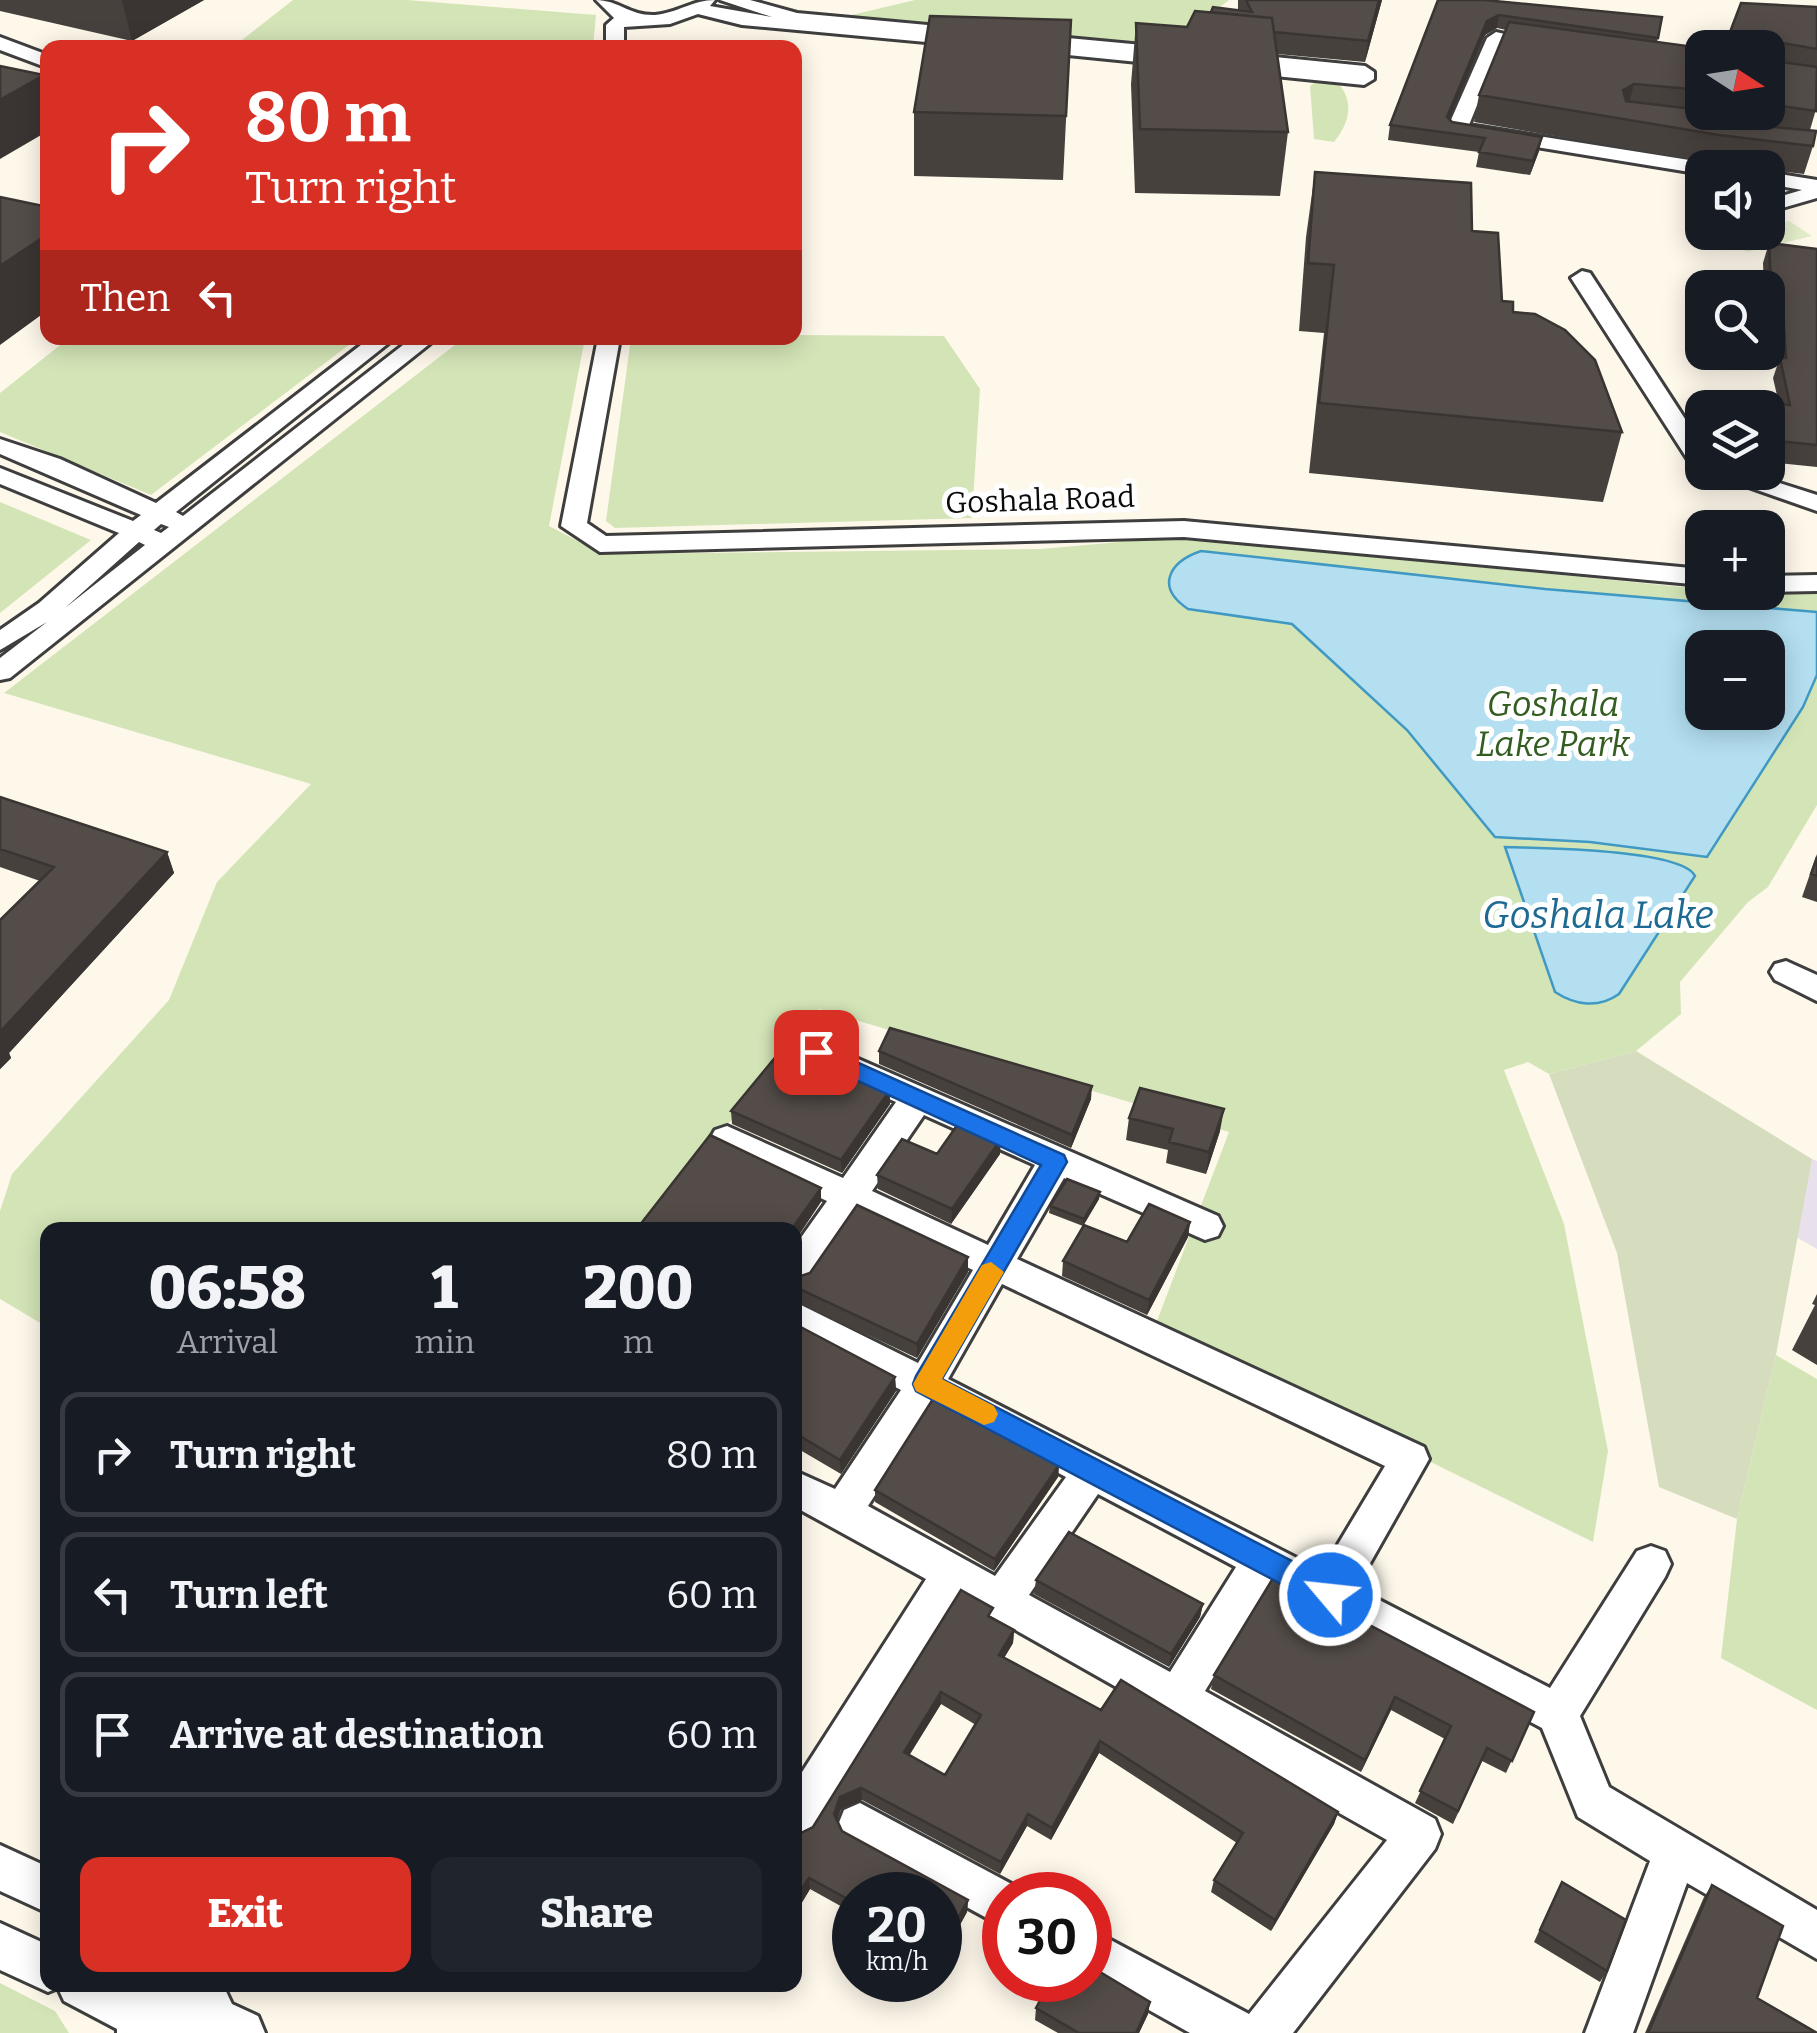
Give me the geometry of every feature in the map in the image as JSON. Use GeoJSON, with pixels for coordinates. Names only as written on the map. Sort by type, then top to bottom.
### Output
{"type":"FeatureCollection","features":[{"type":"Feature","properties":{"kind":"street"},"geometry":{"type":"LineString","coordinates":[[605,0],[608,8],[629,17],[670,18],[702,4],[758,22],[1000,40]]}},
{"type":"Feature","properties":{"kind":"street"},"geometry":{"type":"LineString","coordinates":[[729,0],[796,18],[1364,75]]}},
{"type":"Feature","properties":{"kind":"street"},"geometry":{"type":"LineString","coordinates":[[1501,12],[1496,38],[1457,129],[1685,165]]}},
{"type":"Feature","properties":{"kind":"street"},"geometry":{"type":"LineString","coordinates":[[615,40],[616,25],[629,17]]}},
{"type":"Feature","properties":{"kind":"street"},"geometry":{"type":"LineString","coordinates":[[663,39],[670,18]]}},
{"type":"Feature","properties":{"kind":"street"},"geometry":{"type":"LineString","coordinates":[[0,35],[40,48]]}},
{"type":"Feature","properties":{"kind":"street"},"geometry":{"type":"LineString","coordinates":[[1496,38],[1568,48]]}},
{"type":"Feature","properties":{"kind":"street"},"geometry":{"type":"LineString","coordinates":[[0,43],[40,59]]}},
{"type":"Feature","properties":{"kind":"street"},"geometry":{"type":"LineString","coordinates":[[1785,182],[1817,189]]}},
{"type":"Feature","properties":{"kind":"street"},"geometry":{"type":"LineString","coordinates":[[1785,200],[1817,189]]}},
{"type":"Feature","properties":{"kind":"street"},"geometry":{"type":"LineString","coordinates":[[1582,278],[1685,437]]}},
{"type":"Feature","properties":{"kind":"street"},"geometry":{"type":"LineString","coordinates":[[0,642],[48,609],[136,531],[375,345]]}},
{"type":"Feature","properties":{"kind":"street"},"geometry":{"type":"LineString","coordinates":[[0,672],[417,345]]}},
{"type":"Feature","properties":{"kind":"street","name":"Goshala Road"},"geometry":{"type":"LineString","coordinates":[[608,345],[574,526],[600,544],[1184,528],[1685,575]]}},
{"type":"Feature","properties":{"kind":"street"},"geometry":{"type":"LineString","coordinates":[[0,446],[159,513],[176,537]]}},
{"type":"Feature","properties":{"kind":"street"},"geometry":{"type":"LineString","coordinates":[[0,475],[136,531],[176,537]]}},
{"type":"Feature","properties":{"kind":"street"},"geometry":{"type":"LineString","coordinates":[[1775,490],[1817,503]]}},
{"type":"Feature","properties":{"kind":"street"},"geometry":{"type":"LineString","coordinates":[[1785,584],[1817,583]]}},
{"type":"Feature","properties":{"kind":"street"},"geometry":{"type":"LineString","coordinates":[[1786,972],[1817,990]]}},
{"type":"Feature","properties":{"kind":"street"},"geometry":{"type":"LineString","coordinates":[[816,1052],[1205,1226]]}},
{"type":"Feature","properties":{"kind":"street"},"geometry":{"type":"LineString","coordinates":[[802,1266],[852,1198],[917,1098]]}},
{"type":"Feature","properties":{"kind":"street"},"geometry":{"type":"LineString","coordinates":[[727,1139],[1410,1459],[1330,1595]]}},
{"type":"Feature","properties":{"kind":"street"},"geometry":{"type":"LineString","coordinates":[[842,1512],[926,1384],[1055,1162]]}},
{"type":"Feature","properties":{"kind":"street"},"geometry":{"type":"LineString","coordinates":[[802,1321],[1558,1714],[1592,1802],[1675,1855],[1817,1936]]}},
{"type":"Feature","properties":{"kind":"street"},"geometry":{"type":"LineString","coordinates":[[1001,1602],[1092,1471]]}},
{"type":"Feature","properties":{"kind":"street"},"geometry":{"type":"LineString","coordinates":[[802,1492],[1420,1834],[1264,2033]]}},
{"type":"Feature","properties":{"kind":"street"},"geometry":{"type":"LineString","coordinates":[[1177,1698],[1263,1560]]}},
{"type":"Feature","properties":{"kind":"street"},"geometry":{"type":"LineString","coordinates":[[1558,1714],[1651,1564]]}},
{"type":"Feature","properties":{"kind":"street"},"geometry":{"type":"LineString","coordinates":[[802,1811],[952,1574]]}},
{"type":"Feature","properties":{"kind":"street"},"geometry":{"type":"LineString","coordinates":[[860,1825],[982,1892]]}},
{"type":"Feature","properties":{"kind":"street"},"geometry":{"type":"LineString","coordinates":[[1608,2033],[1675,1855]]}},
{"type":"Feature","properties":{"kind":"street"},"geometry":{"type":"LineString","coordinates":[[0,1867],[40,1886]]}},
{"type":"Feature","properties":{"kind":"street"},"geometry":{"type":"LineString","coordinates":[[0,1946],[40,1965]]}},
{"type":"Feature","properties":{"kind":"street"},"geometry":{"type":"LineString","coordinates":[[1112,1964],[1236,2033]]}},
{"type":"Feature","properties":{"kind":"street"},"geometry":{"type":"LineString","coordinates":[[99,1992],[152,2012],[218,2013]]}},
{"type":"Feature","properties":{"kind":"shaded area"},"geometry":{"type":"Polygon","coordinates":[[[1812,1159],[1817,1161],[1817,1249],[1796,1237],[1812,1159]]]}},
{"type":"Feature","properties":{"kind":"green space"},"geometry":{"type":"Polygon","coordinates":[[[293,0],[407,0],[596,15],[594,40],[242,40],[293,0]]]}},
{"type":"Feature","properties":{"kind":"green space"},"geometry":{"type":"Polygon","coordinates":[[[915,0],[1229,0],[1171,46],[843,17],[915,0]]]}},
{"type":"Feature","properties":{"kind":"green space"},"geometry":{"type":"Polygon","coordinates":[[[1317,81],[1338,83],[1347,98],[1346,120],[1334,142],[1314,139],[1310,86],[1317,81]]]}},
{"type":"Feature","properties":{"kind":"green space"},"geometry":{"type":"Polygon","coordinates":[[[1789,221],[1812,236],[1785,243],[1785,222],[1789,221]]]}},
{"type":"Feature","properties":{"kind":"green space"},"geometry":{"type":"Polygon","coordinates":[[[802,335],[944,336],[980,389],[972,518],[615,528],[606,521],[630,345],[802,345],[802,335]]]}},
{"type":"Feature","properties":{"kind":"green space"},"geometry":{"type":"Polygon","coordinates":[[[60,345],[349,345],[151,495],[0,432],[0,393],[60,345]]]}},
{"type":"Feature","properties":{"kind":"green space","name":"Goshala Lake Park"},"geometry":{"type":"Polygon","coordinates":[[[455,345],[584,345],[549,526],[603,554],[1041,549],[1153,539],[1221,541],[1685,587],[1685,610],[1785,610],[1785,593],[1817,593],[1817,805],[1768,887],[1748,902],[1680,982],[1681,1014],[1636,1051],[1549,1074],[1528,1062],[1504,1070],[1564,1224],[1608,1451],[1593,1542],[1155,1326],[1229,1132],[819,1009],[651,1222],[40,1222],[40,1323],[0,1299],[0,1211],[12,1174],[169,1000],[217,882],[311,784],[4,693],[455,345]]]}},
{"type":"Feature","properties":{"kind":"green space"},"geometry":{"type":"Polygon","coordinates":[[[0,502],[91,540],[0,613],[0,502]]]}},
{"type":"Feature","properties":{"kind":"green space"},"geometry":{"type":"Polygon","coordinates":[[[1636,1051],[1812,1159],[1776,1355],[1737,1519],[1659,1487],[1617,1253],[1549,1074],[1636,1051]]]}},
{"type":"Feature","properties":{"kind":"green space"},"geometry":{"type":"Polygon","coordinates":[[[1776,1355],[1817,1379],[1817,1710],[1721,1658],[1737,1519],[1776,1355]]]}},
{"type":"Feature","properties":{"kind":"green space"},"geometry":{"type":"Polygon","coordinates":[[[0,1983],[55,2011],[69,2033],[0,2033],[0,1983]]]}},
{"type":"Feature","properties":{"kind":"water","name":"Goshala Lake"},"geometry":{"type":"Polygon","coordinates":[[[1201,551],[1685,601],[1685,610],[1817,612],[1817,675],[1803,707],[1707,857],[1590,842],[1495,837],[1407,730],[1292,624],[1188,609],[1178,601],[1169,584],[1174,568],[1201,551]]]}},
{"type":"Feature","properties":{"kind":"water","name":"Goshala Lake"},"geometry":{"type":"Polygon","coordinates":[[[1505,847],[1638,855],[1684,867],[1695,876],[1619,994],[1603,1002],[1579,1002],[1555,992],[1505,847]]]}},
{"type":"Feature","properties":{"kind":"building"},"geometry":{"type":"Polygon","coordinates":[[[1246,0],[1379,0],[1368,41],[1274,32],[1272,18],[1211,12],[1213,7],[1252,12],[1246,0]]]}},
{"type":"Feature","properties":{"kind":"building"},"geometry":{"type":"Polygon","coordinates":[[[1438,0],[1484,0],[1662,17],[1658,38],[1499,15],[1487,21],[1447,117],[1452,122],[1542,137],[1533,161],[1479,152],[1485,138],[1390,125],[1438,0]]]}},
{"type":"Feature","properties":{"kind":"building"},"geometry":{"type":"Polygon","coordinates":[[[1741,3],[1817,7],[1817,49],[1785,44],[1785,30],[1731,30],[1741,3]]]}},
{"type":"Feature","properties":{"kind":"building"},"geometry":{"type":"Polygon","coordinates":[[[1195,11],[1272,18],[1288,132],[1140,129],[1136,23],[1187,27],[1195,11]]]}},
{"type":"Feature","properties":{"kind":"building"},"geometry":{"type":"Polygon","coordinates":[[[930,16],[1071,20],[1066,116],[914,112],[930,16]]]}},
{"type":"Feature","properties":{"kind":"building"},"geometry":{"type":"Polygon","coordinates":[[[1509,22],[1685,46],[1685,88],[1634,84],[1623,90],[1626,101],[1685,108],[1685,129],[1479,95],[1509,22]]]}},
{"type":"Feature","properties":{"kind":"building"},"geometry":{"type":"Polygon","coordinates":[[[1785,62],[1817,67],[1816,111],[1785,106],[1785,62]]]}},
{"type":"Feature","properties":{"kind":"building"},"geometry":{"type":"Polygon","coordinates":[[[0,66],[40,74],[40,77],[0,100],[0,66]]]}},
{"type":"Feature","properties":{"kind":"building"},"geometry":{"type":"Polygon","coordinates":[[[1689,130],[1816,131],[1813,146],[1689,130]]]}},
{"type":"Feature","properties":{"kind":"building"},"geometry":{"type":"Polygon","coordinates":[[[1315,172],[1471,183],[1472,231],[1498,233],[1502,301],[1513,302],[1513,312],[1535,314],[1565,330],[1595,360],[1622,432],[1319,403],[1334,265],[1308,263],[1315,172]]]}},
{"type":"Feature","properties":{"kind":"building"},"geometry":{"type":"Polygon","coordinates":[[[0,197],[40,205],[40,239],[0,266],[0,197]]]}},
{"type":"Feature","properties":{"kind":"building"},"geometry":{"type":"Polygon","coordinates":[[[1785,245],[1817,249],[1817,445],[1785,442],[1785,405],[1790,405],[1783,370],[1786,358],[1785,270],[1770,270],[1769,250],[1785,250],[1785,245]]]}},
{"type":"Feature","properties":{"kind":"building"},"geometry":{"type":"Polygon","coordinates":[[[0,797],[167,852],[0,1032],[0,920],[54,867],[0,849],[0,797]]]}},
{"type":"Feature","properties":{"kind":"building"},"geometry":{"type":"Polygon","coordinates":[[[890,1028],[1092,1086],[1072,1135],[879,1051],[890,1028]]]}},
{"type":"Feature","properties":{"kind":"building"},"geometry":{"type":"Polygon","coordinates":[[[787,1043],[890,1090],[841,1160],[731,1111],[787,1043]]]}},
{"type":"Feature","properties":{"kind":"building"},"geometry":{"type":"Polygon","coordinates":[[[1140,1088],[1224,1109],[1209,1152],[1169,1142],[1173,1129],[1129,1118],[1140,1088]]]}},
{"type":"Feature","properties":{"kind":"building"},"geometry":{"type":"Polygon","coordinates":[[[960,1121],[1001,1139],[952,1209],[877,1175],[902,1139],[937,1154],[960,1121]]]}},
{"type":"Feature","properties":{"kind":"building"},"geometry":{"type":"Polygon","coordinates":[[[710,1135],[821,1188],[797,1222],[642,1222],[710,1135]]]}},
{"type":"Feature","properties":{"kind":"building"},"geometry":{"type":"Polygon","coordinates":[[[1067,1179],[1100,1192],[1084,1219],[1050,1206],[1067,1179]]]}},
{"type":"Feature","properties":{"kind":"building"},"geometry":{"type":"Polygon","coordinates":[[[1149,1204],[1190,1222],[1149,1300],[1063,1261],[1084,1225],[1127,1242],[1149,1204]]]}},
{"type":"Feature","properties":{"kind":"building"},"geometry":{"type":"Polygon","coordinates":[[[857,1205],[968,1257],[917,1344],[802,1290],[802,1276],[810,1273],[857,1205]]]}},
{"type":"Feature","properties":{"kind":"building"},"geometry":{"type":"Polygon","coordinates":[[[802,1328],[895,1377],[840,1460],[802,1437],[802,1328]]]}},
{"type":"Feature","properties":{"kind":"building"},"geometry":{"type":"Polygon","coordinates":[[[933,1399],[1059,1465],[995,1559],[875,1490],[933,1399]]]}},
{"type":"Feature","properties":{"kind":"building"},"geometry":{"type":"Polygon","coordinates":[[[1069,1532],[1203,1604],[1171,1654],[1036,1580],[1069,1532]]]}},
{"type":"Feature","properties":{"kind":"building"},"geometry":{"type":"Polygon","coordinates":[[[1275,1575],[1534,1712],[1512,1761],[1487,1748],[1458,1811],[1420,1791],[1451,1726],[1395,1697],[1365,1760],[1214,1675],[1275,1575]]]}},
{"type":"Feature","properties":{"kind":"building"},"geometry":{"type":"Polygon","coordinates":[[[961,1590],[993,1608],[988,1616],[1014,1630],[999,1655],[1101,1710],[1121,1680],[1338,1812],[1275,1920],[1214,1880],[1243,1833],[1100,1741],[1052,1828],[1028,1814],[1001,1862],[861,1788],[840,1797],[834,1814],[842,1831],[917,1872],[832,1872],[832,1890],[809,1878],[802,1889],[802,1832],[813,1827],[961,1590]],[[941,1692],[904,1752],[945,1775],[981,1715],[941,1692]]]}},
{"type":"Feature","properties":{"kind":"building"},"geometry":{"type":"Polygon","coordinates":[[[1562,1882],[1626,1920],[1607,1971],[1540,1930],[1562,1882]]]}},
{"type":"Feature","properties":{"kind":"building"},"geometry":{"type":"Polygon","coordinates":[[[1712,1885],[1783,1926],[1757,1998],[1817,2033],[1648,2033],[1712,1885]]]}},
{"type":"Feature","properties":{"kind":"building"},"geometry":{"type":"Polygon","coordinates":[[[1112,1979],[1150,2002],[1136,2033],[1079,2033],[1036,2008],[1039,2002],[1112,2002],[1112,1979]]]}},
{"type":"Feature","properties":{"kind":"slow traffic"},"geometry":{"type":"LineString","coordinates":[[984,1414],[926,1384],[991,1272]]}},
{"type":"Feature","properties":{"kind":"route"},"geometry":{"type":"LineString","coordinates":[[816,1052],[1055,1162],[926,1384],[1330,1595]]}}]}
